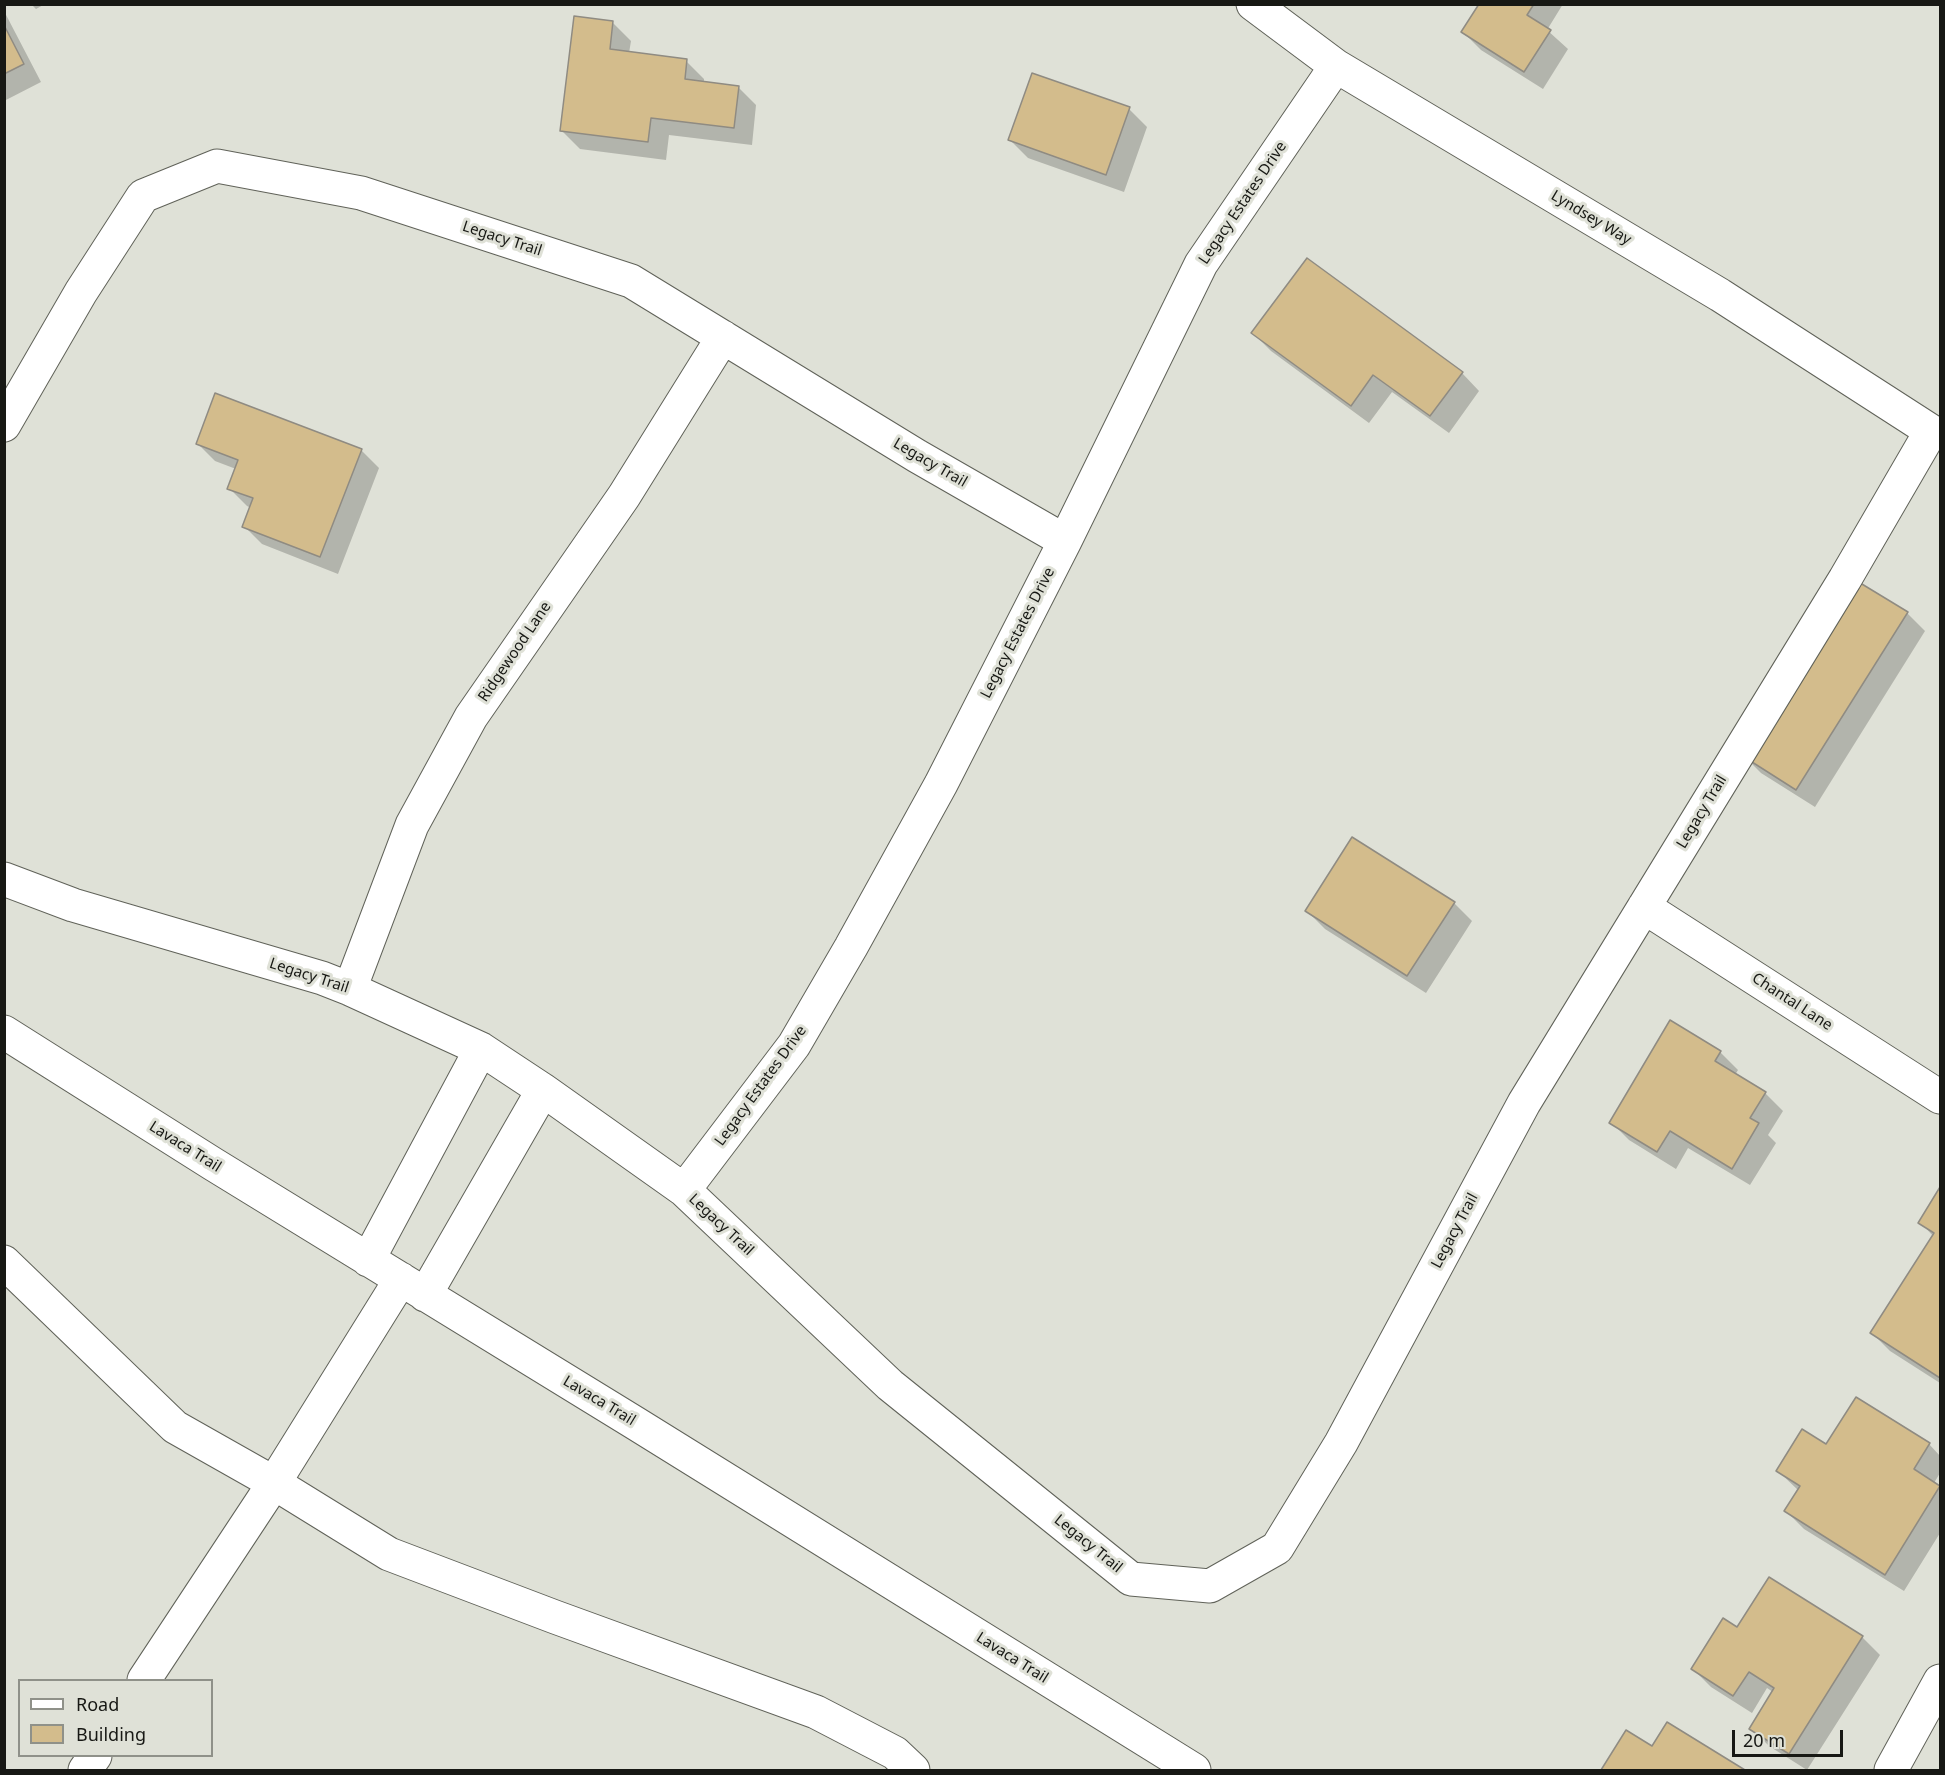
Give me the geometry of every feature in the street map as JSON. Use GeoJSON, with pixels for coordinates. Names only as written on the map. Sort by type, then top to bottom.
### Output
{"type":"FeatureCollection","features":[{"type":"Feature","properties":{"kind":"street","name":"Lyndsey Way"},"geometry":{"type":"LineString","coordinates":[[1253,4],[1336,66],[1720,295],[1931,431]]}},
{"type":"Feature","properties":{"kind":"street","name":"Legacy Estates Drive"},"geometry":{"type":"LineString","coordinates":[[684,1190],[794,1045],[851,947],[941,784],[1065,541],[1201,264],[1336,66]]}},
{"type":"Feature","properties":{"kind":"street","name":"Legacy Trail"},"geometry":{"type":"LineString","coordinates":[[4,425],[81,292],[143,196],[217,166],[361,193],[631,281],[917,456],[1065,541]]}},
{"type":"Feature","properties":{"kind":"street","name":"Ridgewood Lane"},"geometry":{"type":"LineString","coordinates":[[350,988],[412,825],[471,717],[624,496],[723,337]]}},
{"type":"Feature","properties":{"kind":"street","name":"Legacy Trail"},"geometry":{"type":"LineString","coordinates":[[4,879],[73,905],[350,988],[482,1049],[684,1190],[890,1385],[1131,1579],[1210,1586],[1277,1548],[1341,1443],[1524,1103],[1839,589],[1931,431]]}},
{"type":"Feature","properties":{"kind":"street","name":"Chantal Lane"},"geometry":{"type":"LineString","coordinates":[[1644,907],[1941,1097]]}},
{"type":"Feature","properties":{"kind":"street","name":"Lavaca Trail"},"geometry":{"type":"LineString","coordinates":[[4,1032],[368,1260],[1194,1770]]}},
{"type":"Feature","properties":{"kind":"street"},"geometry":{"type":"LineString","coordinates":[[368,1260],[482,1049]]}},
{"type":"Feature","properties":{"kind":"street"},"geometry":{"type":"LineString","coordinates":[[145,1679],[274,1483],[413,1287],[543,1090]]}},
{"type":"Feature","properties":{"kind":"street"},"geometry":{"type":"LineString","coordinates":[[4,1262],[175,1427],[274,1483],[389,1554],[566,1622],[816,1712],[895,1753],[914,1770]]}},
{"type":"Feature","properties":{"kind":"street"},"geometry":{"type":"LineString","coordinates":[[1891,1770],[1941,1681]]}},
{"type":"Feature","properties":{"kind":"street"},"geometry":{"type":"LineString","coordinates":[[85,1770],[94,1757]]}},
{"type":"Feature","properties":{"kind":"building"},"geometry":{"type":"Polygon","coordinates":[[[1479,4],[1534,4],[1527,15],[1551,30],[1524,72],[1461,32],[1479,4]]]}},
{"type":"Feature","properties":{"kind":"building"},"geometry":{"type":"Polygon","coordinates":[[[574,16],[613,21],[610,49],[687,59],[685,79],[739,86],[734,128],[651,118],[648,142],[560,131],[574,16]]]}},
{"type":"Feature","properties":{"kind":"building"},"geometry":{"type":"Polygon","coordinates":[[[4,25],[24,64],[4,74],[4,25]]]}},
{"type":"Feature","properties":{"kind":"building"},"geometry":{"type":"Polygon","coordinates":[[[1032,73],[1130,107],[1106,175],[1008,140],[1032,73]]]}},
{"type":"Feature","properties":{"kind":"building"},"geometry":{"type":"Polygon","coordinates":[[[1307,258],[1463,372],[1430,416],[1373,375],[1351,406],[1251,333],[1307,258]]]}},
{"type":"Feature","properties":{"kind":"building"},"geometry":{"type":"Polygon","coordinates":[[[215,393],[362,449],[320,557],[242,527],[253,498],[227,489],[238,460],[196,444],[215,393]]]}},
{"type":"Feature","properties":{"kind":"building"},"geometry":{"type":"Polygon","coordinates":[[[1852,578],[1908,612],[1796,790],[1741,755],[1852,578]]]}},
{"type":"Feature","properties":{"kind":"building"},"geometry":{"type":"Polygon","coordinates":[[[1352,837],[1455,902],[1407,976],[1305,911],[1352,837]]]}},
{"type":"Feature","properties":{"kind":"building"},"geometry":{"type":"Polygon","coordinates":[[[1670,1020],[1721,1051],[1715,1061],[1766,1092],[1750,1118],[1759,1123],[1732,1169],[1670,1131],[1657,1152],[1609,1123],[1670,1020]]]}},
{"type":"Feature","properties":{"kind":"building"},"geometry":{"type":"Polygon","coordinates":[[[1940,1187],[1940,1378],[1870,1333],[1934,1233],[1918,1223],[1940,1187]]]}},
{"type":"Feature","properties":{"kind":"building"},"geometry":{"type":"Polygon","coordinates":[[[1856,1397],[1930,1443],[1914,1469],[1940,1486],[1885,1575],[1784,1511],[1800,1486],[1776,1471],[1802,1429],[1826,1444],[1856,1397]]]}},
{"type":"Feature","properties":{"kind":"building"},"geometry":{"type":"Polygon","coordinates":[[[1769,1577],[1863,1636],[1789,1754],[1749,1729],[1774,1688],[1749,1672],[1733,1696],[1691,1669],[1723,1618],[1737,1627],[1769,1577]]]}},
{"type":"Feature","properties":{"kind":"building"},"geometry":{"type":"Polygon","coordinates":[[[1667,1722],[1745,1770],[1601,1770],[1626,1730],[1652,1746],[1667,1722]]]}}]}
